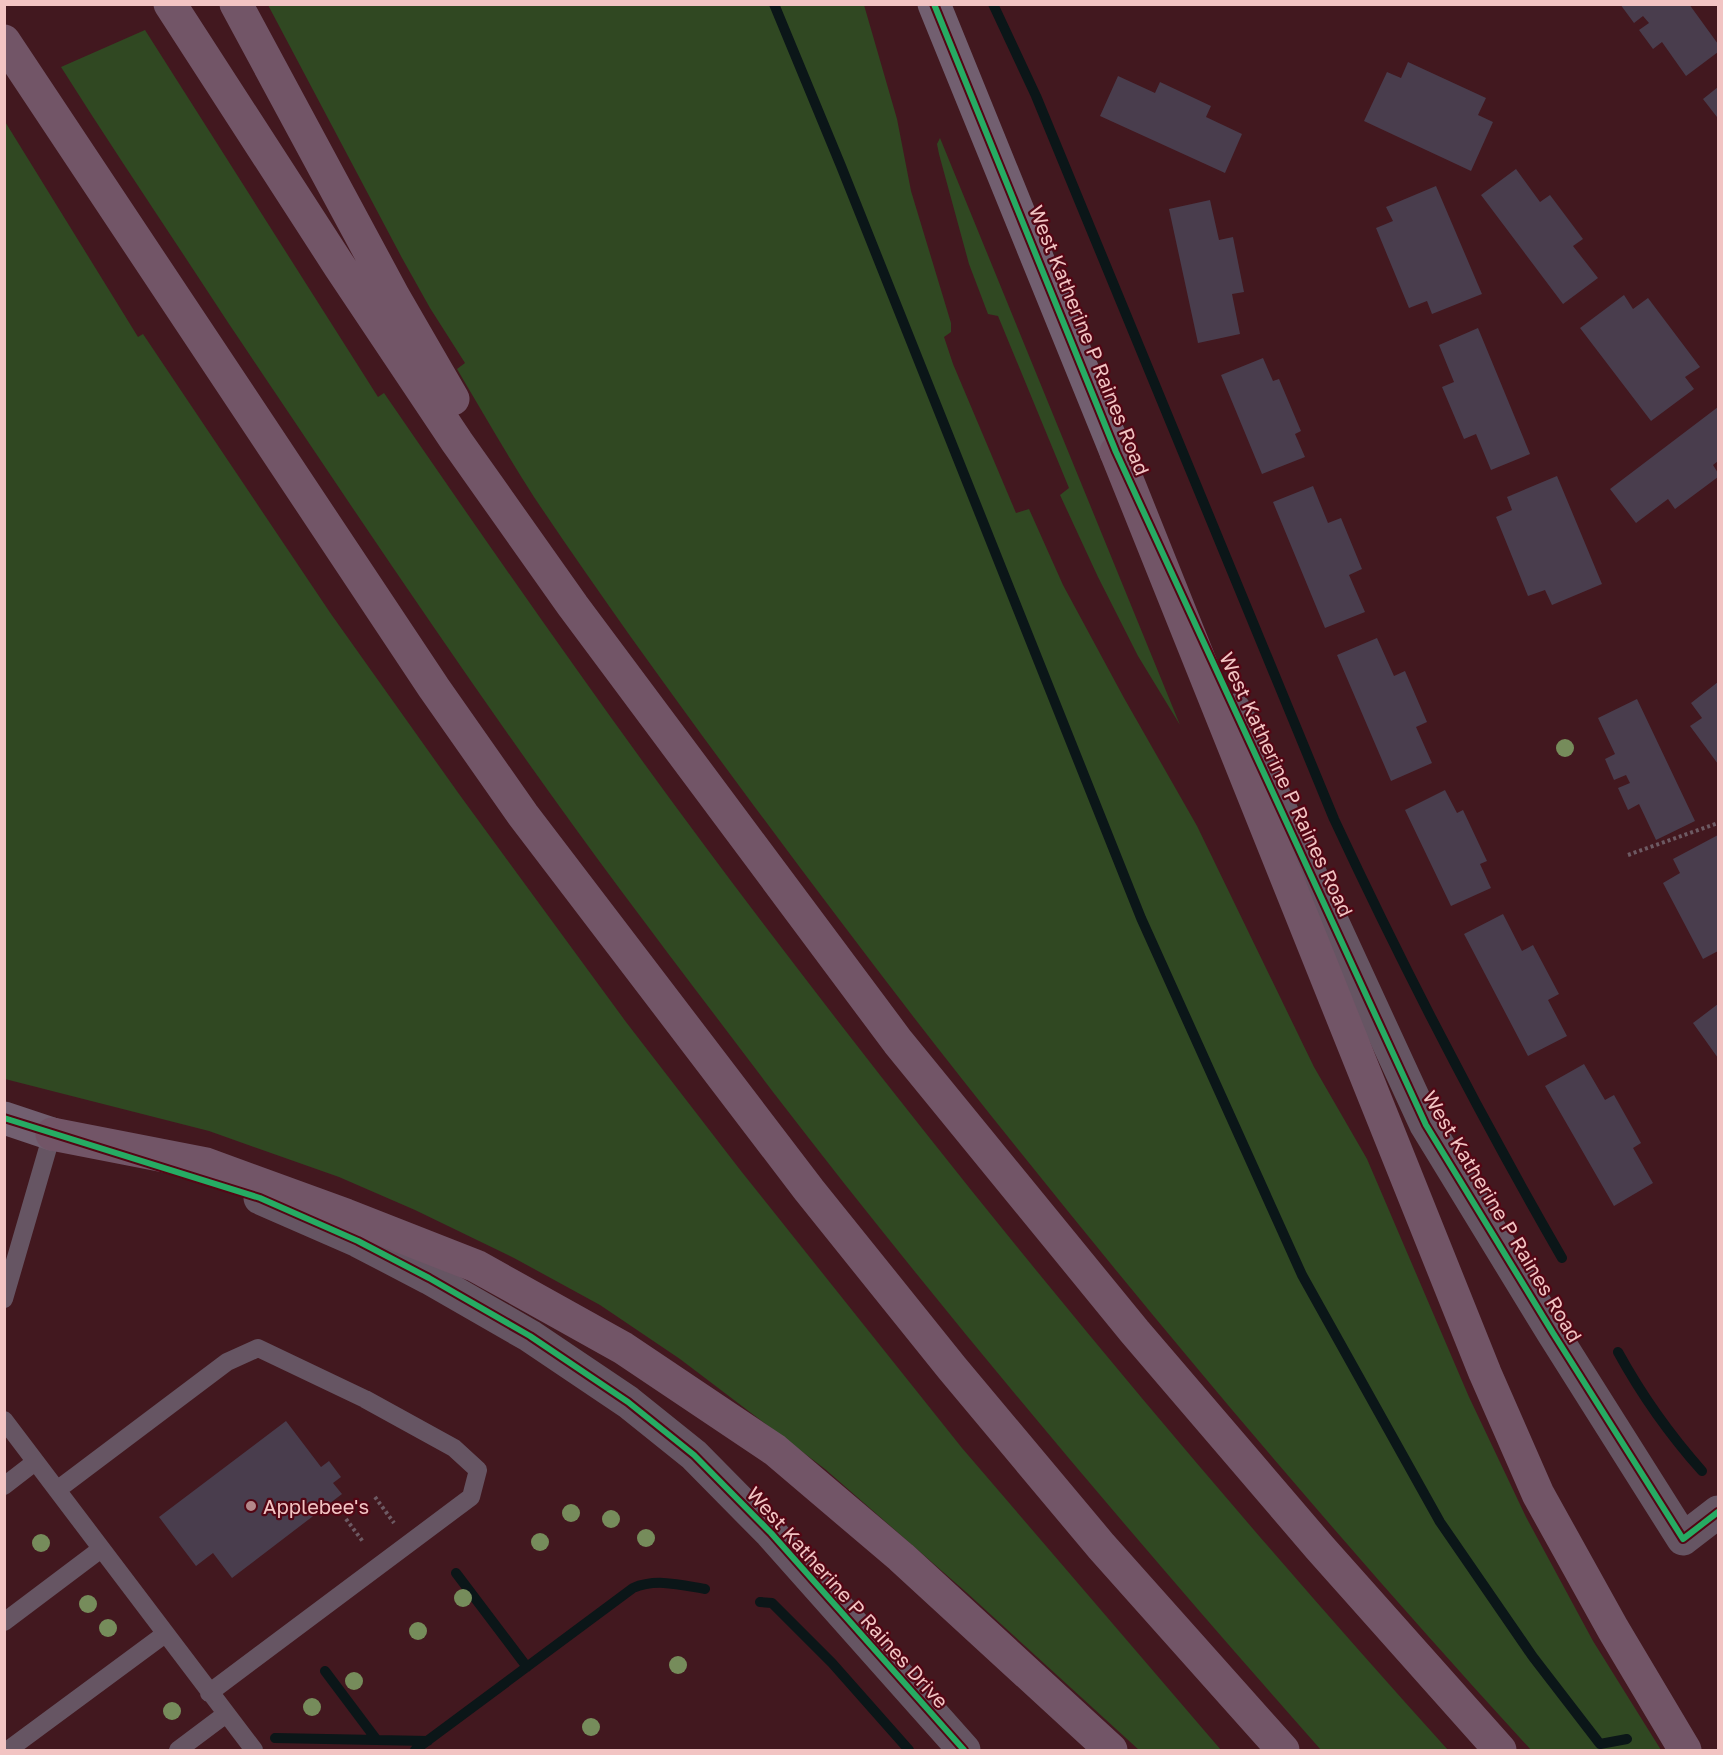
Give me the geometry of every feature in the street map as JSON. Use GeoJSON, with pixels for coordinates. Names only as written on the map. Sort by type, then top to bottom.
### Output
{"type":"FeatureCollection","features":[{"type":"Feature","properties":{"kind":"highway"},"geometry":{"type":"LineString","coordinates":[[170,4],[444,422],[573,606],[898,1042],[1150,1350],[1320,1548],[1500,1750]]}},
{"type":"Feature","properties":{"kind":"highway"},"geometry":{"type":"LineString","coordinates":[[236,4],[394,297],[573,606]]}},
{"type":"Feature","properties":{"kind":"highway"},"geometry":{"type":"LineString","coordinates":[[4,40],[434,688],[524,815],[809,1190],[952,1368],[1101,1546],[1283,1750]]}},
{"type":"Feature","properties":{"kind":"highway"},"geometry":{"type":"LineString","coordinates":[[1116,452],[1485,1373],[1534,1484],[1613,1629],[1685,1750]]}},
{"type":"Feature","properties":{"kind":"highway"},"geometry":{"type":"LineString","coordinates":[[52,1134],[206,1164],[346,1215],[476,1266],[623,1348],[775,1450],[901,1557],[1111,1750]]}},
{"type":"Feature","properties":{"kind":"street","name":"West Katherine P Raines Road"},"geometry":{"type":"LineString","coordinates":[[934,4],[1116,452],[1426,1125],[1683,1539],[1719,1512]]}},
{"type":"Feature","properties":{"kind":"street","name":"West Katherine P Raines Drive"},"geometry":{"type":"LineString","coordinates":[[4,1118],[260,1198],[358,1241],[429,1278],[530,1336],[628,1402],[694,1455],[771,1533],[964,1750]]}},
{"type":"Feature","properties":{"kind":"lane"},"geometry":{"type":"LineString","coordinates":[[4,1299],[52,1134]]}},
{"type":"Feature","properties":{"kind":"lane"},"geometry":{"type":"LineString","coordinates":[[57,1490],[227,1362],[258,1348],[365,1399],[454,1448],[478,1470],[471,1497],[209,1693]]}},
{"type":"Feature","properties":{"kind":"lane"},"geometry":{"type":"LineString","coordinates":[[4,1420],[254,1750]]}},
{"type":"Feature","properties":{"kind":"lane"},"geometry":{"type":"LineString","coordinates":[[4,1486],[35,1462]]}},
{"type":"Feature","properties":{"kind":"lane"},"geometry":{"type":"LineString","coordinates":[[4,1622],[101,1549]]}},
{"type":"Feature","properties":{"kind":"lane"},"geometry":{"type":"LineString","coordinates":[[8,1750],[165,1634]]}},
{"type":"Feature","properties":{"kind":"lane"},"geometry":{"type":"LineString","coordinates":[[178,1750],[226,1714]]}},
{"type":"Feature","properties":{"kind":"path"},"geometry":{"type":"LineString","coordinates":[[1628,855],[1719,823]]}},
{"type":"Feature","properties":{"kind":"green space"},"geometry":{"type":"Polygon","coordinates":[[[268,5],[864,5],[897,119],[911,191],[951,323],[951,332],[944,337],[953,364],[1016,513],[1029,509],[1063,585],[1197,826],[1314,1067],[1367,1159],[1469,1397],[1526,1517],[1593,1641],[1661,1750],[1531,1750],[1457,1669],[1240,1420],[962,1079],[743,791],[637,646],[534,497],[457,369],[465,363],[402,258],[268,5]]]}},
{"type":"Feature","properties":{"kind":"green space"},"geometry":{"type":"Polygon","coordinates":[[[145,30],[378,397],[384,393],[570,660],[762,922],[927,1135],[1096,1344],[1270,1549],[1448,1750],[1321,1750],[1041,1426],[905,1260],[773,1092],[648,927],[489,707],[376,543],[61,67],[145,30]]]}},
{"type":"Feature","properties":{"kind":"green space"},"geometry":{"type":"Polygon","coordinates":[[[4,120],[138,337],[143,334],[331,614],[626,1022],[741,1171],[962,1448],[1221,1750],[1139,1750],[966,1592],[825,1469],[680,1359],[600,1305],[514,1258],[415,1210],[339,1177],[209,1131],[5,1079],[4,120]]]}},
{"type":"Feature","properties":{"kind":"green space"},"geometry":{"type":"Polygon","coordinates":[[[940,138],[1180,725],[1138,656],[1060,495],[1069,488],[998,316],[988,314],[969,264],[939,154],[937,144],[940,138]]]}},
{"type":"Feature","properties":{"kind":"building"},"geometry":{"type":"Polygon","coordinates":[[[1620,4],[1689,4],[1718,44],[1718,52],[1686,76],[1662,42],[1653,49],[1639,30],[1649,23],[1643,16],[1634,23],[1620,4]]]}},
{"type":"Feature","properties":{"kind":"building"},"geometry":{"type":"Polygon","coordinates":[[[1408,62],[1486,98],[1478,115],[1493,122],[1471,171],[1364,121],[1387,72],[1401,78],[1408,62]]]}},
{"type":"Feature","properties":{"kind":"building"},"geometry":{"type":"Polygon","coordinates":[[[1118,76],[1155,93],[1160,82],[1211,106],[1206,117],[1242,134],[1225,173],[1100,116],[1118,76]]]}},
{"type":"Feature","properties":{"kind":"building"},"geometry":{"type":"Polygon","coordinates":[[[1718,87],[1718,115],[1717,117],[1703,99],[1718,87]]]}},
{"type":"Feature","properties":{"kind":"building"},"geometry":{"type":"Polygon","coordinates":[[[1516,169],[1540,202],[1550,195],[1583,239],[1573,246],[1598,278],[1563,304],[1481,195],[1516,169]]]}},
{"type":"Feature","properties":{"kind":"building"},"geometry":{"type":"Polygon","coordinates":[[[1436,186],[1482,294],[1432,314],[1427,301],[1409,308],[1376,228],[1393,221],[1386,207],[1436,186]]]}},
{"type":"Feature","properties":{"kind":"building"},"geometry":{"type":"Polygon","coordinates":[[[1210,200],[1219,240],[1233,237],[1244,292],[1232,294],[1240,334],[1198,343],[1169,209],[1210,200]]]}},
{"type":"Feature","properties":{"kind":"building"},"geometry":{"type":"Polygon","coordinates":[[[1624,295],[1633,309],[1648,298],[1700,367],[1685,377],[1694,389],[1651,421],[1580,328],[1624,295]]]}},
{"type":"Feature","properties":{"kind":"building"},"geometry":{"type":"Polygon","coordinates":[[[1478,328],[1530,454],[1491,470],[1476,434],[1464,439],[1442,387],[1454,382],[1439,345],[1478,328]]]}},
{"type":"Feature","properties":{"kind":"building"},"geometry":{"type":"Polygon","coordinates":[[[1263,358],[1273,381],[1279,379],[1301,431],[1295,434],[1305,457],[1262,474],[1221,375],[1263,358]]]}},
{"type":"Feature","properties":{"kind":"building"},"geometry":{"type":"Polygon","coordinates":[[[1718,407],[1718,461],[1713,465],[1718,477],[1675,509],[1668,499],[1636,523],[1610,489],[1718,407]]]}},
{"type":"Feature","properties":{"kind":"building"},"geometry":{"type":"Polygon","coordinates":[[[1557,476],[1602,584],[1552,605],[1545,590],[1528,596],[1496,517],[1512,510],[1507,497],[1557,476]]]}},
{"type":"Feature","properties":{"kind":"building"},"geometry":{"type":"Polygon","coordinates":[[[1313,486],[1328,523],[1341,518],[1362,569],[1349,575],[1365,612],[1325,628],[1273,502],[1313,486]]]}},
{"type":"Feature","properties":{"kind":"building"},"geometry":{"type":"Polygon","coordinates":[[[1377,638],[1394,676],[1405,671],[1427,722],[1416,727],[1432,763],[1391,781],[1337,655],[1377,638]]]}},
{"type":"Feature","properties":{"kind":"building"},"geometry":{"type":"Polygon","coordinates":[[[1718,682],[1718,764],[1690,726],[1702,718],[1691,703],[1718,682]]]}},
{"type":"Feature","properties":{"kind":"building"},"geometry":{"type":"Polygon","coordinates":[[[1637,699],[1695,821],[1656,840],[1639,804],[1628,810],[1618,788],[1630,783],[1626,775],[1614,780],[1605,759],[1615,754],[1598,718],[1637,699]]]}},
{"type":"Feature","properties":{"kind":"building"},"geometry":{"type":"Polygon","coordinates":[[[1445,790],[1457,813],[1463,810],[1487,861],[1480,864],[1491,888],[1451,906],[1405,810],[1445,790]]]}},
{"type":"Feature","properties":{"kind":"building"},"geometry":{"type":"Polygon","coordinates":[[[1718,835],[1718,951],[1703,959],[1663,883],[1680,873],[1673,859],[1718,835]]]}},
{"type":"Feature","properties":{"kind":"building"},"geometry":{"type":"Polygon","coordinates":[[[1503,914],[1522,951],[1533,945],[1559,994],[1548,1000],[1567,1036],[1528,1056],[1464,934],[1503,914]]]}},
{"type":"Feature","properties":{"kind":"building"},"geometry":{"type":"Polygon","coordinates":[[[1718,1004],[1718,1058],[1693,1023],[1718,1004]]]}},
{"type":"Feature","properties":{"kind":"building"},"geometry":{"type":"Polygon","coordinates":[[[1584,1064],[1605,1100],[1614,1095],[1641,1143],[1633,1148],[1653,1183],[1614,1206],[1545,1086],[1584,1064]]]}},
{"type":"Feature","properties":{"kind":"building","name":"Applebee's"},"geometry":{"type":"Polygon","coordinates":[[[286,1421],[321,1467],[329,1461],[341,1477],[333,1483],[342,1494],[232,1578],[213,1553],[196,1566],[159,1517],[286,1421]]]}},
{"type":"Feature","properties":{"kind":"waterway"},"geometry":{"type":"LineString","coordinates":[[774,4],[841,166],[1141,918],[1302,1275],[1440,1522],[1533,1657],[1600,1744],[1627,1739]]}},
{"type":"Feature","properties":{"kind":"waterway"},"geometry":{"type":"LineString","coordinates":[[993,4],[1036,96],[1334,819],[1443,1041],[1562,1258]]}},
{"type":"Feature","properties":{"kind":"waterway"},"geometry":{"type":"LineString","coordinates":[[1618,1352],[1657,1414],[1702,1471]]}},
{"type":"Feature","properties":{"kind":"waterway"},"geometry":{"type":"LineString","coordinates":[[456,1573],[527,1667]]}},
{"type":"Feature","properties":{"kind":"waterway"},"geometry":{"type":"LineString","coordinates":[[415,1750],[633,1588],[660,1583],[705,1589]]}},
{"type":"Feature","properties":{"kind":"waterway"},"geometry":{"type":"LineString","coordinates":[[760,1602],[772,1603],[832,1663],[909,1750]]}},
{"type":"Feature","properties":{"kind":"waterway"},"geometry":{"type":"LineString","coordinates":[[325,1671],[376,1739]]}},
{"type":"Feature","properties":{"kind":"waterway"},"geometry":{"type":"LineString","coordinates":[[275,1738],[428,1741]]}},
{"type":"Feature","properties":{"kind":"cycle path"},"geometry":{"type":"LineString","coordinates":[[934,4],[1116,452],[1426,1125],[1553,1333],[1683,1539],[1718,1512]]}},
{"type":"Feature","properties":{"kind":"cycle path"},"geometry":{"type":"LineString","coordinates":[[4,1118],[260,1198],[358,1241],[429,1278],[530,1336],[628,1402],[694,1455],[771,1533],[964,1750]]}},
{"type":"Feature","properties":{"kind":"place","name":"Applebee's"},"geometry":{"type":"Point","coordinates":[251,1506]}}]}
